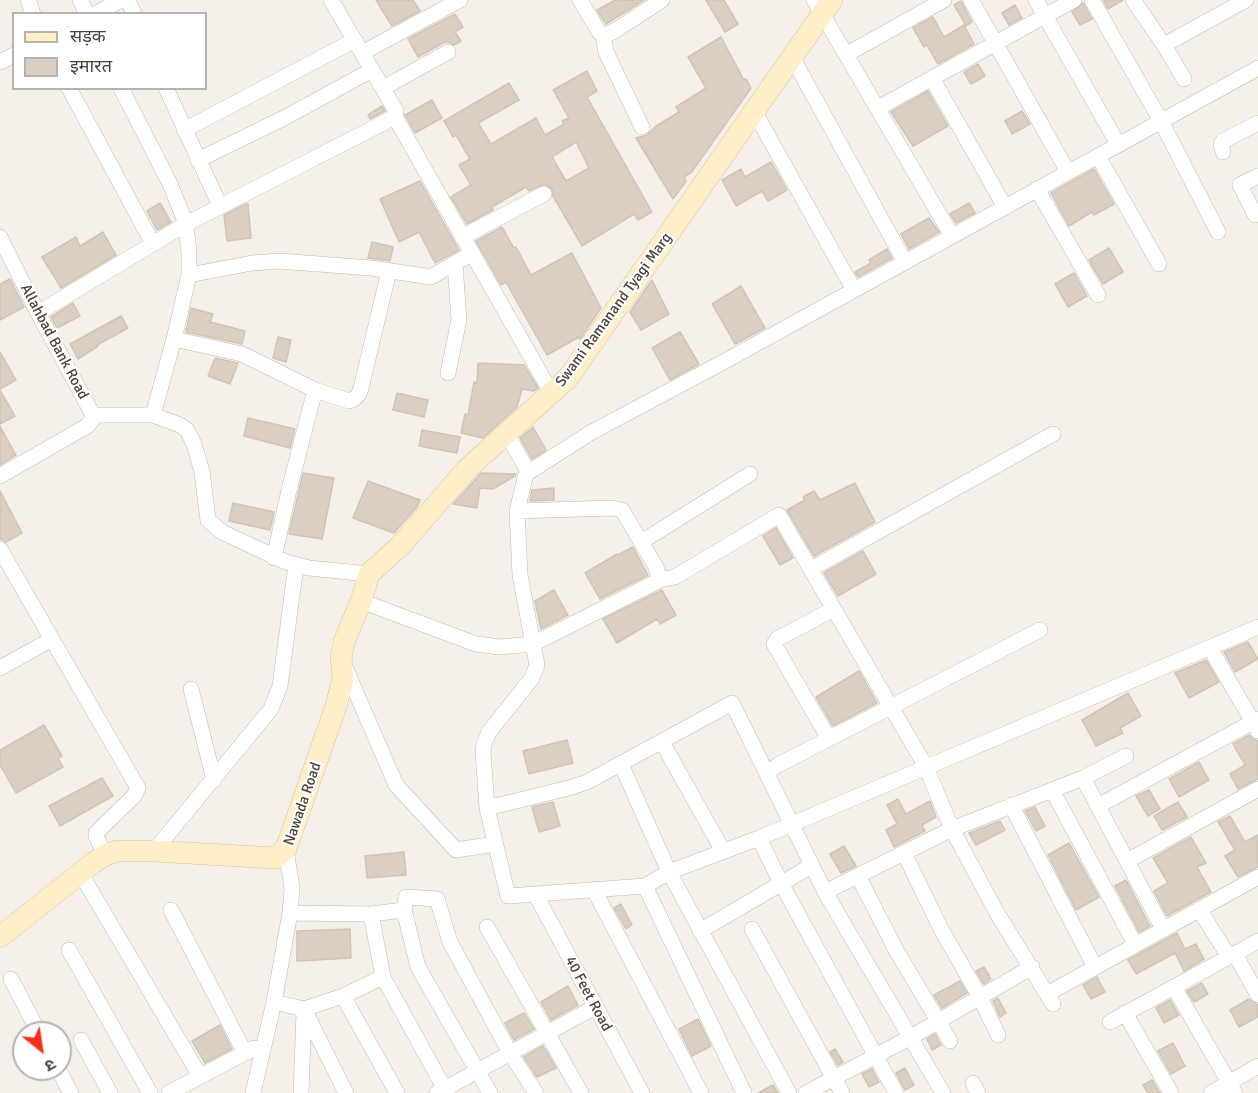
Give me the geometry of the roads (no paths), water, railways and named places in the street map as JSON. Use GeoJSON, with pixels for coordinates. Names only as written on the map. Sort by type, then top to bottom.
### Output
{"type":"FeatureCollection","features":[{"type":"Feature","properties":{"kind":"street"},"geometry":{"type":"LineString","coordinates":[[99,12],[121,0]]}},
{"type":"Feature","properties":{"kind":"street"},"geometry":{"type":"LineString","coordinates":[[331,0],[396,111],[395,117],[552,394]]}},
{"type":"Feature","properties":{"kind":"street"},"geometry":{"type":"LineString","coordinates":[[184,130],[358,46],[460,0]]}},
{"type":"Feature","properties":{"kind":"street"},"geometry":{"type":"LineString","coordinates":[[580,0],[603,35],[606,52],[642,127]]}},
{"type":"Feature","properties":{"kind":"street"},"geometry":{"type":"LineString","coordinates":[[603,35],[613,32],[662,0]]}},
{"type":"Feature","properties":{"kind":"street"},"geometry":{"type":"LineString","coordinates":[[847,54],[944,0]]}},
{"type":"Feature","properties":{"kind":"street"},"geometry":{"type":"LineString","coordinates":[[971,0],[1068,172]]}},
{"type":"Feature","properties":{"kind":"street"},"geometry":{"type":"LineString","coordinates":[[1036,0],[1118,144]]}},
{"type":"Feature","properties":{"kind":"street"},"geometry":{"type":"LineString","coordinates":[[878,108],[1074,0]]}},
{"type":"Feature","properties":{"kind":"street"},"geometry":{"type":"LineString","coordinates":[[1092,0],[1161,121],[1218,232]]}},
{"type":"Feature","properties":{"kind":"street"},"geometry":{"type":"LineString","coordinates":[[1133,0],[1184,79]]}},
{"type":"Feature","properties":{"kind":"street"},"geometry":{"type":"LineString","coordinates":[[1164,45],[1246,0]]}},
{"type":"Feature","properties":{"kind":"street"},"geometry":{"type":"LineString","coordinates":[[823,4],[847,54],[952,236]]}},
{"type":"Feature","properties":{"kind":"street","name":"Swami Ramanand Tyagi Marg"},"geometry":{"type":"LineString","coordinates":[[369,574],[401,545],[468,468],[552,394],[575,369],[792,57],[823,4]]}},
{"type":"Feature","properties":{"kind":"street"},"geometry":{"type":"LineString","coordinates":[[383,88],[448,52]]}},
{"type":"Feature","properties":{"kind":"street"},"geometry":{"type":"LineString","coordinates":[[792,57],[905,262]]}},
{"type":"Feature","properties":{"kind":"street"},"geometry":{"type":"LineString","coordinates":[[1258,68],[590,433],[528,471],[524,477],[517,512],[519,575],[537,665],[532,678],[489,732],[484,744],[487,808],[508,896],[645,886],[669,872],[759,838],[1258,627]]}},
{"type":"Feature","properties":{"kind":"street"},"geometry":{"type":"LineString","coordinates":[[198,160],[284,118],[372,70]]}},
{"type":"Feature","properties":{"kind":"street"},"geometry":{"type":"LineString","coordinates":[[932,78],[1005,207]]}},
{"type":"Feature","properties":{"kind":"street"},"geometry":{"type":"LineString","coordinates":[[70,90],[153,244]]}},
{"type":"Feature","properties":{"kind":"street"},"geometry":{"type":"LineString","coordinates":[[122,90],[170,184],[186,224],[189,275],[153,415]]}},
{"type":"Feature","properties":{"kind":"street"},"geometry":{"type":"LineString","coordinates":[[167,90],[219,206]]}},
{"type":"Feature","properties":{"kind":"street"},"geometry":{"type":"LineString","coordinates":[[754,111],[855,290]]}},
{"type":"Feature","properties":{"kind":"street"},"geometry":{"type":"LineString","coordinates":[[38,313],[186,224],[395,117]]}},
{"type":"Feature","properties":{"kind":"street"},"geometry":{"type":"LineString","coordinates":[[1222,152],[1223,141],[1258,123]]}},
{"type":"Feature","properties":{"kind":"street"},"geometry":{"type":"LineString","coordinates":[[1098,156],[1159,264]]}},
{"type":"Feature","properties":{"kind":"street"},"geometry":{"type":"LineString","coordinates":[[1255,216],[1240,185],[1258,176]]}},
{"type":"Feature","properties":{"kind":"street"},"geometry":{"type":"LineString","coordinates":[[1037,189],[1098,295]]}},
{"type":"Feature","properties":{"kind":"street"},"geometry":{"type":"LineString","coordinates":[[462,237],[544,194]]}},
{"type":"Feature","properties":{"kind":"street","name":"Allahbad Bank Road"},"geometry":{"type":"LineString","coordinates":[[0,237],[93,415]]}},
{"type":"Feature","properties":{"kind":"street"},"geometry":{"type":"LineString","coordinates":[[189,275],[252,263],[279,261],[431,277],[471,254]]}},
{"type":"Feature","properties":{"kind":"street"},"geometry":{"type":"LineString","coordinates":[[448,373],[459,320],[455,264]]}},
{"type":"Feature","properties":{"kind":"street"},"geometry":{"type":"LineString","coordinates":[[174,339],[242,354],[315,390],[349,400],[359,394],[389,271]]}},
{"type":"Feature","properties":{"kind":"street"},"geometry":{"type":"LineString","coordinates":[[274,558],[315,390]]}},
{"type":"Feature","properties":{"kind":"street"},"geometry":{"type":"LineString","coordinates":[[0,476],[87,426],[93,419],[93,415],[153,415],[180,425],[190,436],[202,472],[206,511],[212,525],[274,558],[296,565],[337,572],[369,574],[361,601],[344,642],[341,658],[396,785],[456,850],[495,844]]}},
{"type":"Feature","properties":{"kind":"street"},"geometry":{"type":"LineString","coordinates":[[506,433],[528,471]]}},
{"type":"Feature","properties":{"kind":"street"},"geometry":{"type":"LineString","coordinates":[[811,569],[1053,434]]}},
{"type":"Feature","properties":{"kind":"street"},"geometry":{"type":"LineString","coordinates":[[642,542],[750,474]]}},
{"type":"Feature","properties":{"kind":"street"},"geometry":{"type":"LineString","coordinates":[[517,512],[618,508],[626,514],[656,567],[660,580]]}},
{"type":"Feature","properties":{"kind":"street"},"geometry":{"type":"LineString","coordinates":[[361,601],[476,644],[500,647],[533,644],[660,580],[681,574],[779,515],[926,767],[952,829],[997,913],[1050,999],[1095,967],[1258,877]]}},
{"type":"Feature","properties":{"kind":"street"},"geometry":{"type":"LineString","coordinates":[[0,549],[138,788],[134,796],[96,833],[105,855]]}},
{"type":"Feature","properties":{"kind":"street"},"geometry":{"type":"LineString","coordinates":[[154,851],[266,716],[276,697],[296,565]]}},
{"type":"Feature","properties":{"kind":"street"},"geometry":{"type":"LineString","coordinates":[[829,739],[774,644],[777,639],[834,609]]}},
{"type":"Feature","properties":{"kind":"street"},"geometry":{"type":"LineString","coordinates":[[768,776],[771,770],[778,765],[1040,630]]}},
{"type":"Feature","properties":{"kind":"street"},"geometry":{"type":"LineString","coordinates":[[0,668],[52,639]]}},
{"type":"Feature","properties":{"kind":"street"},"geometry":{"type":"LineString","coordinates":[[1098,806],[1256,724],[1210,648]]}},
{"type":"Feature","properties":{"kind":"street","name":"Nawada Road"},"geometry":{"type":"LineString","coordinates":[[253,1093],[274,1002],[290,913],[292,888],[286,849],[336,706],[343,678],[341,658]]}},
{"type":"Feature","properties":{"kind":"street"},"geometry":{"type":"LineString","coordinates":[[191,689],[214,780]]}},
{"type":"Feature","properties":{"kind":"street"},"geometry":{"type":"LineString","coordinates":[[487,808],[569,788],[621,764],[732,704],[825,892],[871,974],[943,1093]]}},
{"type":"Feature","properties":{"kind":"street"},"geometry":{"type":"LineString","coordinates":[[662,742],[723,852]]}},
{"type":"Feature","properties":{"kind":"street"},"geometry":{"type":"LineString","coordinates":[[825,892],[952,829],[1083,778],[1126,756]]}},
{"type":"Feature","properties":{"kind":"street"},"geometry":{"type":"LineString","coordinates":[[621,764],[669,872],[789,1093]]}},
{"type":"Feature","properties":{"kind":"street"},"geometry":{"type":"LineString","coordinates":[[1083,778],[1163,929]]}},
{"type":"Feature","properties":{"kind":"street"},"geometry":{"type":"LineString","coordinates":[[1127,861],[1258,789]]}},
{"type":"Feature","properties":{"kind":"street"},"geometry":{"type":"LineString","coordinates":[[1052,790],[1135,944]]}},
{"type":"Feature","properties":{"kind":"street"},"geometry":{"type":"LineString","coordinates":[[1011,805],[1095,967]]}},
{"type":"Feature","properties":{"kind":"street"},"geometry":{"type":"LineString","coordinates":[[759,838],[781,883],[896,1093]]}},
{"type":"Feature","properties":{"kind":"street"},"geometry":{"type":"LineString","coordinates":[[0,938],[105,855],[117,851],[275,858],[286,849]]}},
{"type":"Feature","properties":{"kind":"street"},"geometry":{"type":"LineString","coordinates":[[904,853],[941,929],[980,997],[998,1035]]}},
{"type":"Feature","properties":{"kind":"street"},"geometry":{"type":"LineString","coordinates":[[700,932],[811,866]]}},
{"type":"Feature","properties":{"kind":"street"},"geometry":{"type":"LineString","coordinates":[[81,874],[200,1076]]}},
{"type":"Feature","properties":{"kind":"street"},"geometry":{"type":"LineString","coordinates":[[858,876],[896,950],[950,1041]]}},
{"type":"Feature","properties":{"kind":"street"},"geometry":{"type":"LineString","coordinates":[[645,886],[744,1093]]}},
{"type":"Feature","properties":{"kind":"street"},"geometry":{"type":"LineString","coordinates":[[594,890],[701,1093]]}},
{"type":"Feature","properties":{"kind":"street","name":"40 Feet Road"},"geometry":{"type":"LineString","coordinates":[[536,895],[642,1093]]}},
{"type":"Feature","properties":{"kind":"street"},"geometry":{"type":"LineString","coordinates":[[490,1093],[418,967],[404,910],[406,897],[437,899],[450,942],[510,1053],[536,1093]]}},
{"type":"Feature","properties":{"kind":"street"},"geometry":{"type":"LineString","coordinates":[[1199,909],[1258,995]]}},
{"type":"Feature","properties":{"kind":"street"},"geometry":{"type":"LineString","coordinates":[[171,910],[245,1053]]}},
{"type":"Feature","properties":{"kind":"street"},"geometry":{"type":"LineString","coordinates":[[290,913],[371,914],[404,910]]}},
{"type":"Feature","properties":{"kind":"street"},"geometry":{"type":"LineString","coordinates":[[371,914],[383,977],[443,1092],[595,1007]]}},
{"type":"Feature","properties":{"kind":"street"},"geometry":{"type":"LineString","coordinates":[[487,927],[580,1093]]}},
{"type":"Feature","properties":{"kind":"street"},"geometry":{"type":"LineString","coordinates":[[752,929],[842,1093]]}},
{"type":"Feature","properties":{"kind":"street"},"geometry":{"type":"LineString","coordinates":[[1110,1022],[1258,941]]}},
{"type":"Feature","properties":{"kind":"street"},"geometry":{"type":"LineString","coordinates":[[69,950],[150,1093]]}},
{"type":"Feature","properties":{"kind":"street"},"geometry":{"type":"LineString","coordinates":[[806,1093],[911,1037],[1032,967]]}},
{"type":"Feature","properties":{"kind":"street"},"geometry":{"type":"LineString","coordinates":[[274,1002],[304,1009],[343,996],[383,977]]}},
{"type":"Feature","properties":{"kind":"street"},"geometry":{"type":"LineString","coordinates":[[11,979],[33,1021]]}},
{"type":"Feature","properties":{"kind":"street"},"geometry":{"type":"LineString","coordinates":[[1174,987],[1232,1088]]}},
{"type":"Feature","properties":{"kind":"street"},"geometry":{"type":"LineString","coordinates":[[343,996],[397,1093]]}},
{"type":"Feature","properties":{"kind":"street"},"geometry":{"type":"LineString","coordinates":[[301,1093],[304,1009]]}},
{"type":"Feature","properties":{"kind":"street"},"geometry":{"type":"LineString","coordinates":[[304,1009],[346,1093]]}},
{"type":"Feature","properties":{"kind":"street"},"geometry":{"type":"LineString","coordinates":[[1125,1014],[1171,1093]]}},
{"type":"Feature","properties":{"kind":"street"},"geometry":{"type":"LineString","coordinates":[[81,1040],[110,1093]]}},
{"type":"Feature","properties":{"kind":"street"},"geometry":{"type":"LineString","coordinates":[[169,1093],[265,1042]]}},
{"type":"Feature","properties":{"kind":"street"},"geometry":{"type":"LineString","coordinates":[[1211,1093],[1232,1088],[1258,1066]]}}]}
